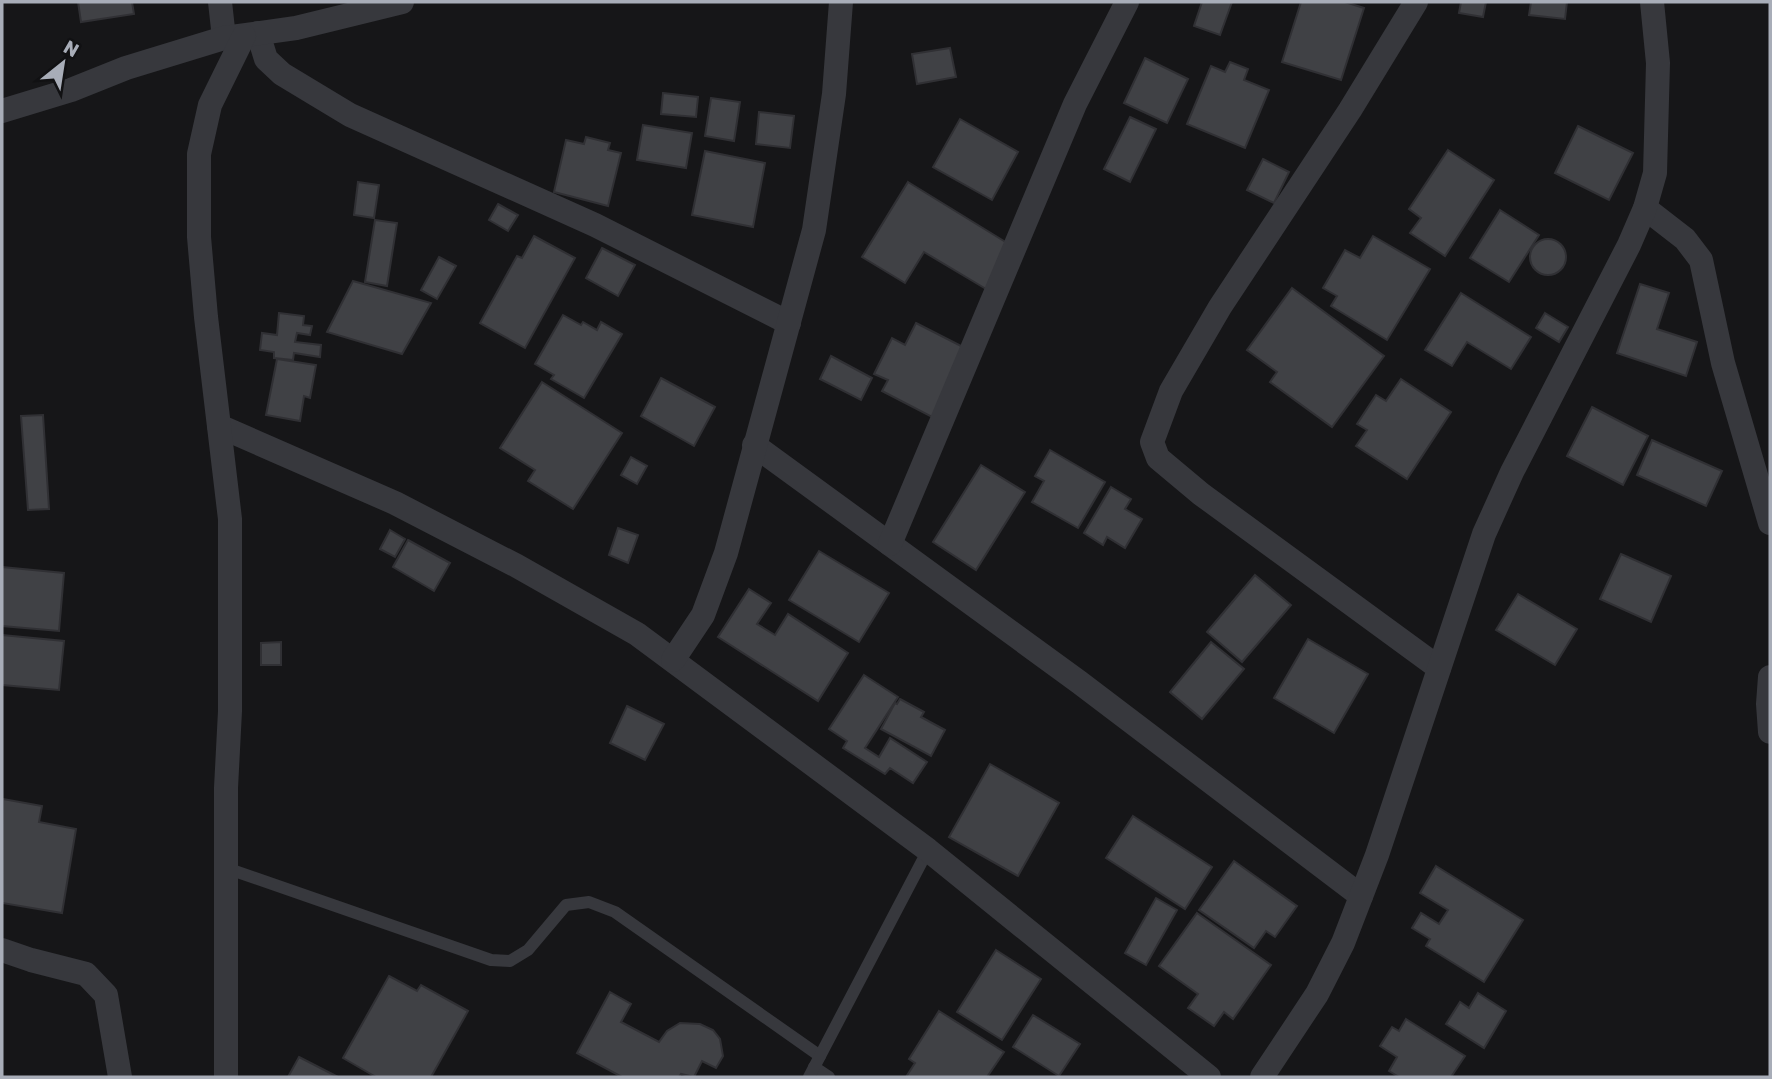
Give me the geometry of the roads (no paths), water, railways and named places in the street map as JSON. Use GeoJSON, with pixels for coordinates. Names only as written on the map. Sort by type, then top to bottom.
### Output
{"type":"FeatureCollection","features":[{"type":"Feature","properties":{"kind":"street"},"geometry":{"type":"LineString","coordinates":[[220,2],[242,36],[282,74],[350,115],[595,225],[789,323]]}},
{"type":"Feature","properties":{"kind":"street"},"geometry":{"type":"LineString","coordinates":[[2,111],[71,90],[126,68],[242,36],[296,28],[401,2]]}},
{"type":"Feature","properties":{"kind":"street"},"geometry":{"type":"LineString","coordinates":[[673,660],[703,615],[726,553],[814,230],[834,94],[841,2]]}},
{"type":"Feature","properties":{"kind":"street"},"geometry":{"type":"LineString","coordinates":[[890,544],[1075,104],[1127,2]]}},
{"type":"Feature","properties":{"kind":"street"},"geometry":{"type":"LineString","coordinates":[[1416,2],[1350,110],[1220,307],[1171,391],[1152,442],[1158,458],[1201,494],[1439,668]]}},
{"type":"Feature","properties":{"kind":"street"},"geometry":{"type":"LineString","coordinates":[[1262,1077],[1317,994],[1343,943],[1381,843],[1484,534],[1645,208],[1655,173],[1658,63],[1652,2]]}},
{"type":"Feature","properties":{"kind":"street"},"geometry":{"type":"LineString","coordinates":[[226,1077],[230,519],[198,237],[199,154],[210,105],[242,36]]}},
{"type":"Feature","properties":{"kind":"street"},"geometry":{"type":"LineString","coordinates":[[1645,208],[1685,239],[1701,260],[1723,363],[1770,523]]}},
{"type":"Feature","properties":{"kind":"street"},"geometry":{"type":"LineString","coordinates":[[219,426],[419,515],[517,566],[637,634],[928,850],[1209,1077]]}},
{"type":"Feature","properties":{"kind":"street"},"geometry":{"type":"LineString","coordinates":[[754,445],[1079,682],[1361,896]]}},
{"type":"Feature","properties":{"kind":"street"},"geometry":{"type":"LineString","coordinates":[[1770,677],[1770,732]]}},
{"type":"Feature","properties":{"kind":"street"},"geometry":{"type":"LineString","coordinates":[[2,950],[86,974],[106,995],[120,1077]]}},
{"type":"Feature","properties":{"kind":"lane"},"geometry":{"type":"LineString","coordinates":[[815,1067],[928,850]]}},
{"type":"Feature","properties":{"kind":"lane"},"geometry":{"type":"LineString","coordinates":[[226,868],[491,960],[510,961],[528,950],[566,905],[589,902],[615,912],[829,1077]]}}]}
